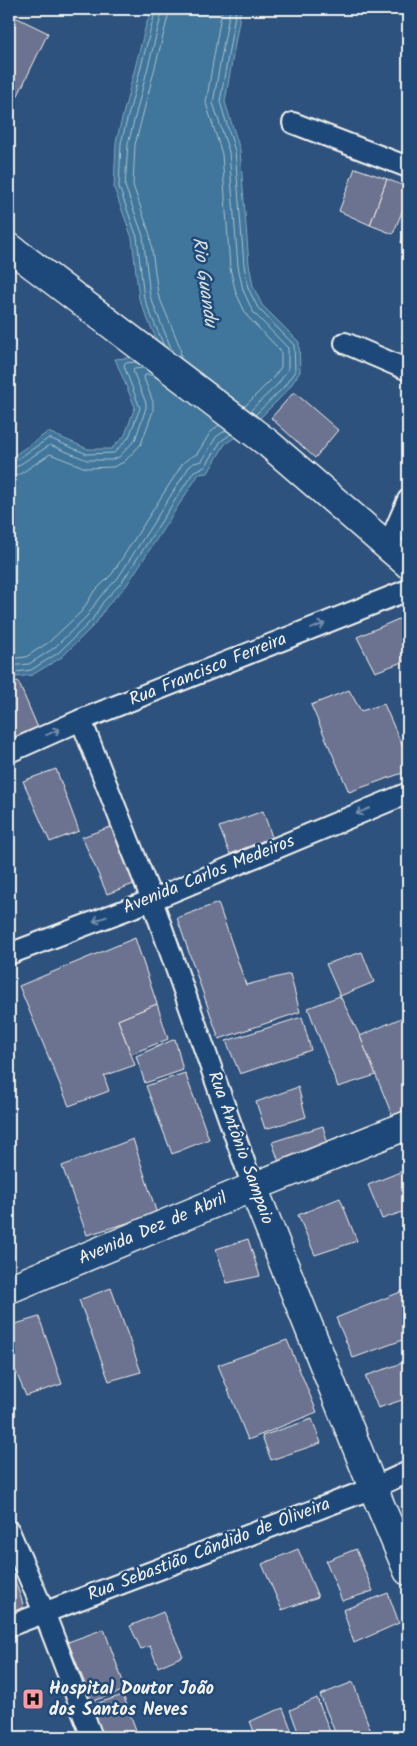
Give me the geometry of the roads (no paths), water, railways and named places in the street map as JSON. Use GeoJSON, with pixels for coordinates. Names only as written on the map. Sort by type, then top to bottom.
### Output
{"type":"FeatureCollection","features":[{"type":"Feature","properties":{"kind":"street"},"geometry":{"type":"LineString","coordinates":[[293,123],[408,167]]}},
{"type":"Feature","properties":{"kind":"street"},"geometry":{"type":"LineString","coordinates":[[9,247],[108,320],[269,444],[408,564]]}},
{"type":"Feature","properties":{"kind":"street"},"geometry":{"type":"LineString","coordinates":[[345,343],[408,370]]}},
{"type":"Feature","properties":{"kind":"street"},"geometry":{"type":"LineString","coordinates":[[388,546],[408,500]]}},
{"type":"Feature","properties":{"kind":"street","name":"Rua Francisco Ferreira"},"geometry":{"type":"LineString","coordinates":[[9,752],[81,720],[408,590]]}},
{"type":"Feature","properties":{"kind":"street","name":"Rua Antônio Sampaio"},"geometry":{"type":"LineString","coordinates":[[81,720],[152,900],[253,1187],[408,1571]]}},
{"type":"Feature","properties":{"kind":"street","name":"Avenida Carlos Medeiros"},"geometry":{"type":"LineString","coordinates":[[9,954],[152,900],[408,793]]}},
{"type":"Feature","properties":{"kind":"street","name":"Avenida Dez de Abril"},"geometry":{"type":"LineString","coordinates":[[9,1289],[253,1187],[408,1125]]}},
{"type":"Feature","properties":{"kind":"street","name":"Rua Sebastião Cândido de Oliveira"},"geometry":{"type":"LineString","coordinates":[[9,1626],[373,1488],[408,1472]]}},
{"type":"Feature","properties":{"kind":"street"},"geometry":{"type":"LineString","coordinates":[[9,1530],[44,1612],[92,1737]]}},
{"type":"Feature","properties":{"kind":"water","name":"Rio Guandu"},"geometry":{"type":"Polygon","coordinates":[[[152,9],[241,9],[225,102],[240,150],[249,264],[253,286],[262,305],[299,342],[300,372],[287,391],[252,426],[225,444],[208,473],[199,474],[126,586],[107,606],[96,623],[62,657],[32,675],[9,678],[9,459],[48,432],[88,449],[111,449],[125,435],[135,407],[115,359],[163,355],[139,299],[132,238],[114,188],[116,142],[146,25],[152,9]]]}},
{"type":"Feature","properties":{"kind":"place","name":"Hospital Doutor João dos Santos Neves"},"geometry":{"type":"Point","coordinates":[33,1699]}}]}
